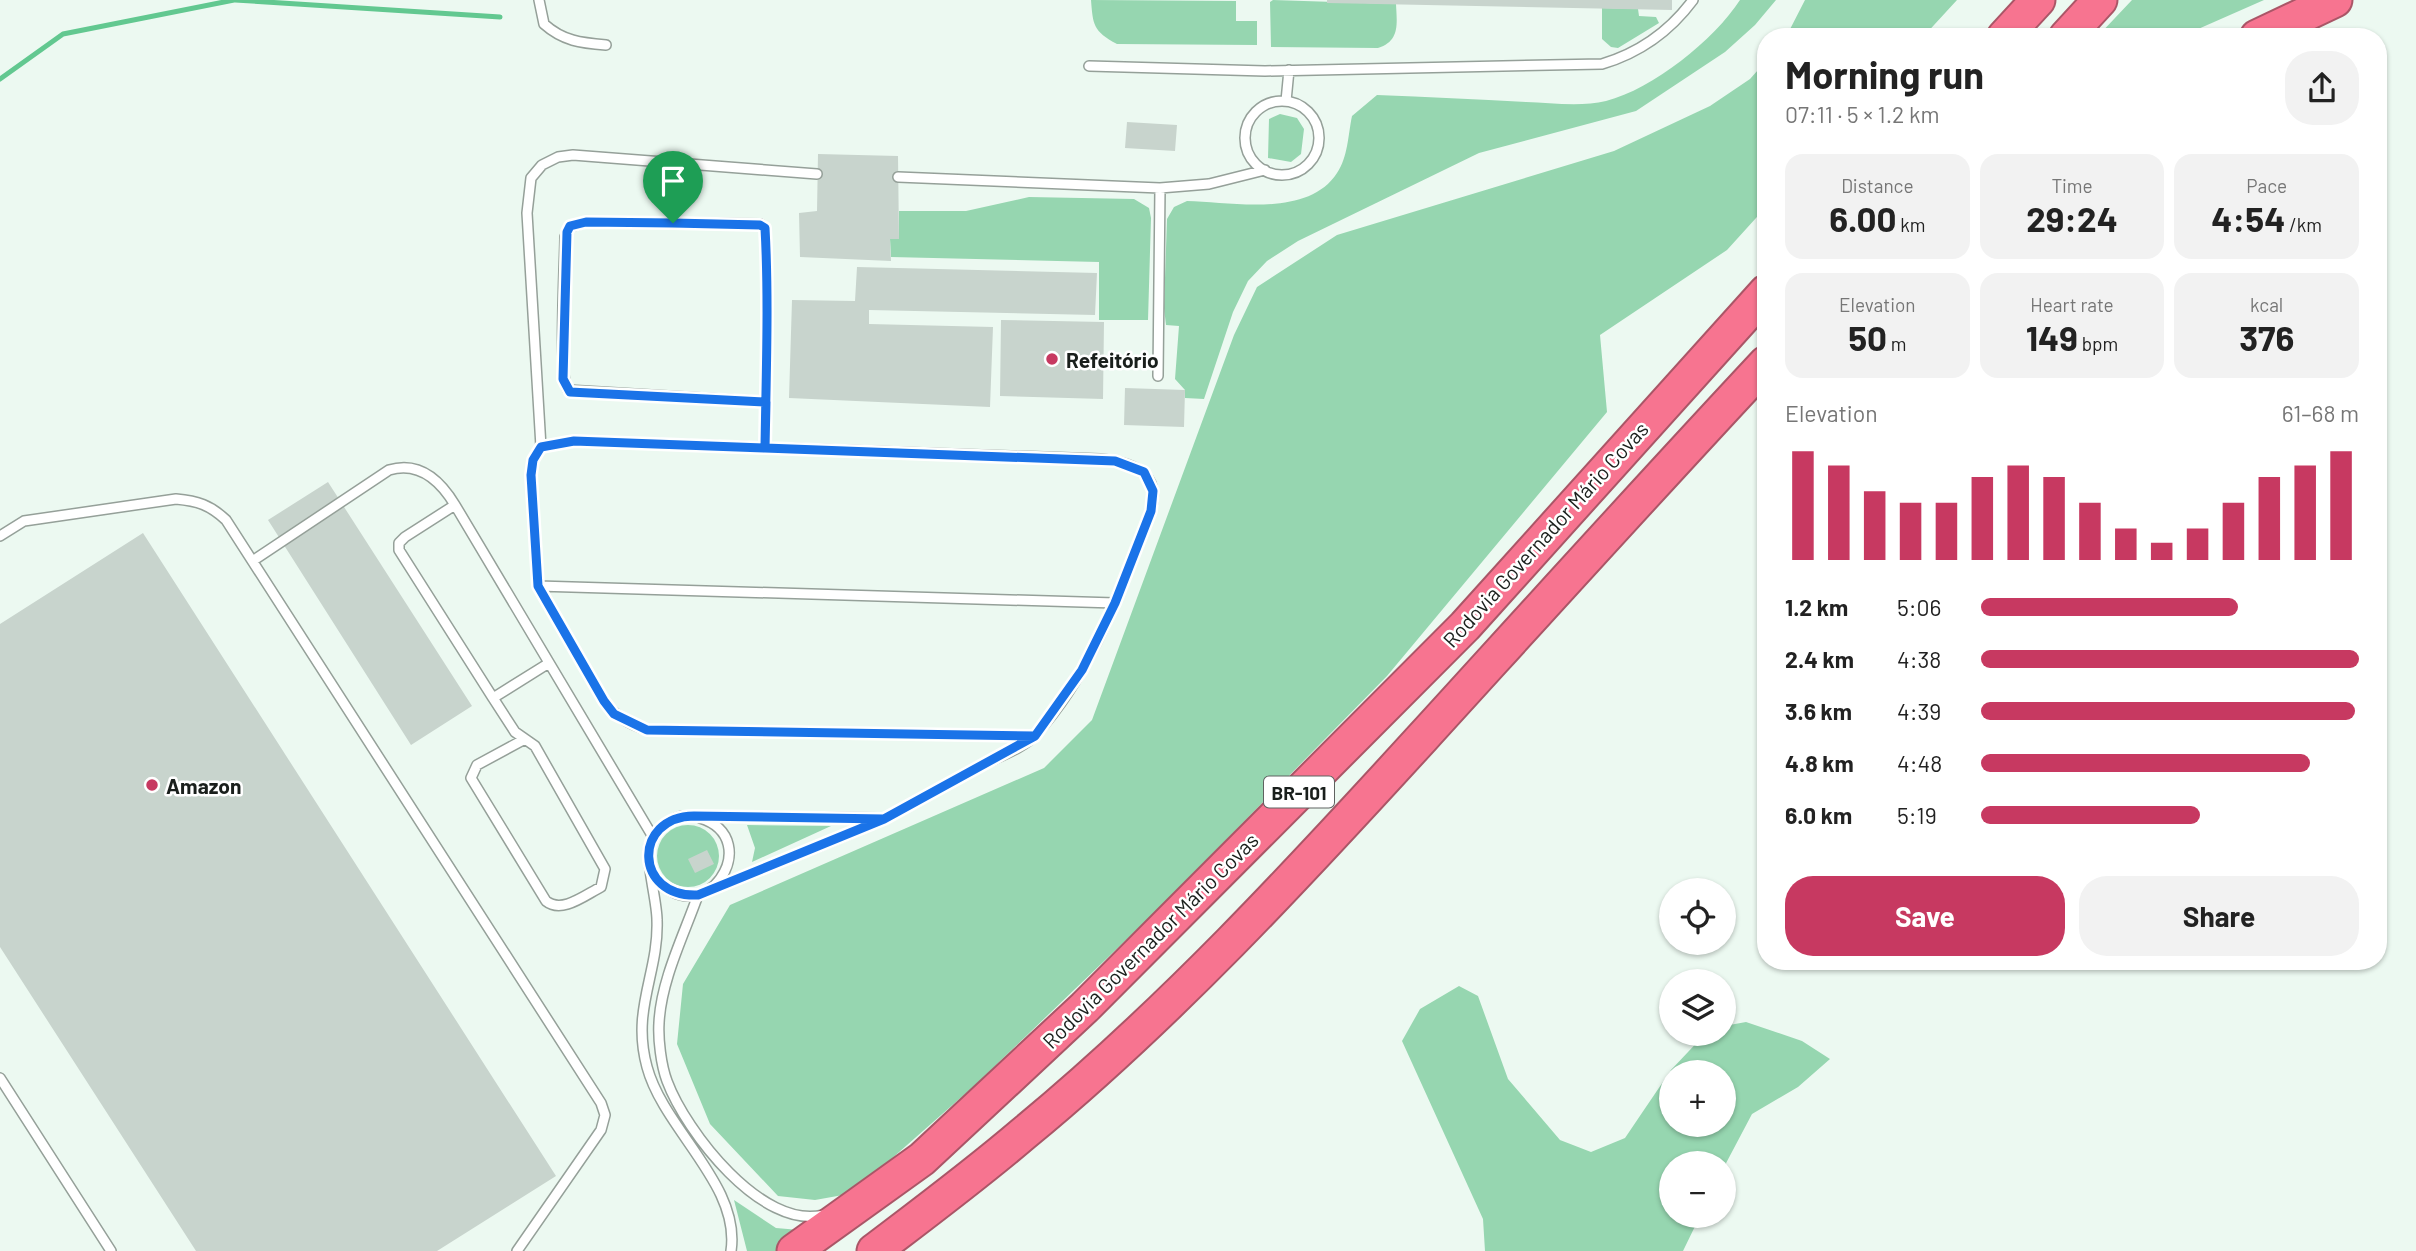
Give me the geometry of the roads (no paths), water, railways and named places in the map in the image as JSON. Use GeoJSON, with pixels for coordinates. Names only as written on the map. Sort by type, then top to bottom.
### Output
{"type":"FeatureCollection","features":[{"type":"Feature","properties":{"kind":"highway"},"geometry":{"type":"LineString","coordinates":[[2012,28],[2038,0]]}},
{"type":"Feature","properties":{"kind":"highway"},"geometry":{"type":"LineString","coordinates":[[2074,28],[2100,0]]}},
{"type":"Feature","properties":{"kind":"highway"},"geometry":{"type":"LineString","coordinates":[[2276,28],[2335,0]]}},
{"type":"Feature","properties":{"kind":"highway","name":"Rodovia Governador Mário Covas"},"geometry":{"type":"LineString","coordinates":[[794,1251],[922,1158],[1085,1007],[1397,694],[1511,575],[1642,426],[1757,302]]}},
{"type":"Feature","properties":{"kind":"highway","name":"BR-101"},"geometry":{"type":"LineString","coordinates":[[874,1251],[1025,1133],[1154,1015],[1250,921],[1342,825],[1655,480],[1757,372]]}},
{"type":"Feature","properties":{"kind":"lane"},"geometry":{"type":"LineString","coordinates":[[539,0],[540,16],[551,30],[572,42],[606,45]]}},
{"type":"Feature","properties":{"kind":"lane"},"geometry":{"type":"LineString","coordinates":[[1089,66],[1289,70],[1602,64],[1634,52],[1678,19],[1693,0]]}},
{"type":"Feature","properties":{"kind":"lane"},"geometry":{"type":"LineString","coordinates":[[1286,101],[1289,70]]}},
{"type":"Feature","properties":{"kind":"lane"},"geometry":{"type":"LineString","coordinates":[[1286,101],[1300,106],[1311,115],[1318,128],[1319,142],[1315,156],[1306,167],[1293,174],[1278,174],[1265,170],[1253,161],[1247,148],[1245,134],[1250,120],[1259,109],[1272,102],[1286,101]]}},
{"type":"Feature","properties":{"kind":"lane"},"geometry":{"type":"LineString","coordinates":[[817,174],[597,156],[558,157],[542,165],[531,178],[527,213],[541,447],[533,460],[531,475],[538,586],[572,649],[614,714],[647,730],[1035,736]]}},
{"type":"Feature","properties":{"kind":"lane"},"geometry":{"type":"LineString","coordinates":[[898,177],[1160,188],[1209,184],[1265,170]]}},
{"type":"Feature","properties":{"kind":"lane"},"geometry":{"type":"LineString","coordinates":[[1158,376],[1160,188]]}},
{"type":"Feature","properties":{"kind":"lane"},"geometry":{"type":"LineString","coordinates":[[765,448],[766,402],[765,228],[760,225],[586,222],[570,226],[565,237],[563,355],[563,379],[568,390],[766,402]]}},
{"type":"Feature","properties":{"kind":"lane"},"geometry":{"type":"LineString","coordinates":[[541,447],[574,441],[1100,459],[1131,465],[1144,472],[1150,480],[1153,499],[1115,603],[1082,670],[1035,736],[884,819],[698,895],[684,896],[671,891],[653,874]]}},
{"type":"Feature","properties":{"kind":"lane"},"geometry":{"type":"LineString","coordinates":[[254,560],[389,470],[403,466],[433,478],[445,488],[653,837]]}},
{"type":"Feature","properties":{"kind":"lane"},"geometry":{"type":"LineString","coordinates":[[0,536],[24,521],[176,499],[197,501],[214,508],[226,520],[601,1102],[605,1115],[601,1130],[517,1251]]}},
{"type":"Feature","properties":{"kind":"lane"},"geometry":{"type":"LineString","coordinates":[[455,505],[405,537],[399,543],[399,550],[515,732],[525,739],[535,746],[605,869],[601,887],[561,907],[553,906],[547,901],[471,778],[477,765],[525,739]]}},
{"type":"Feature","properties":{"kind":"lane"},"geometry":{"type":"LineString","coordinates":[[538,586],[1115,603]]}},
{"type":"Feature","properties":{"kind":"lane"},"geometry":{"type":"LineString","coordinates":[[493,698],[549,663]]}},
{"type":"Feature","properties":{"kind":"lane"},"geometry":{"type":"LineString","coordinates":[[730,1251],[733,1235],[730,1213],[668,1114],[647,1068],[640,1032],[643,1001],[657,942],[649,849],[653,837],[670,820],[694,816],[884,819]]}},
{"type":"Feature","properties":{"kind":"lane"},"geometry":{"type":"LineString","coordinates":[[694,816],[719,828],[726,840],[728,868],[715,887]]}},
{"type":"Feature","properties":{"kind":"lane"},"geometry":{"type":"LineString","coordinates":[[698,895],[668,978],[659,1023],[666,1079],[676,1100],[732,1178],[766,1205],[812,1218],[856,1206]]}},
{"type":"Feature","properties":{"kind":"lane"},"geometry":{"type":"LineString","coordinates":[[0,1078],[111,1251]]}},
{"type":"Feature","properties":{"kind":"waterway"},"geometry":{"type":"LineString","coordinates":[[0,79],[63,34],[234,0]]}},
{"type":"Feature","properties":{"kind":"waterway"},"geometry":{"type":"LineString","coordinates":[[235,0],[500,17]]}},
{"type":"Feature","properties":{"kind":"place","name":"Refeitório"},"geometry":{"type":"Point","coordinates":[1052,359]}},
{"type":"Feature","properties":{"kind":"place","name":"Amazon"},"geometry":{"type":"Point","coordinates":[152,785]}}]}
